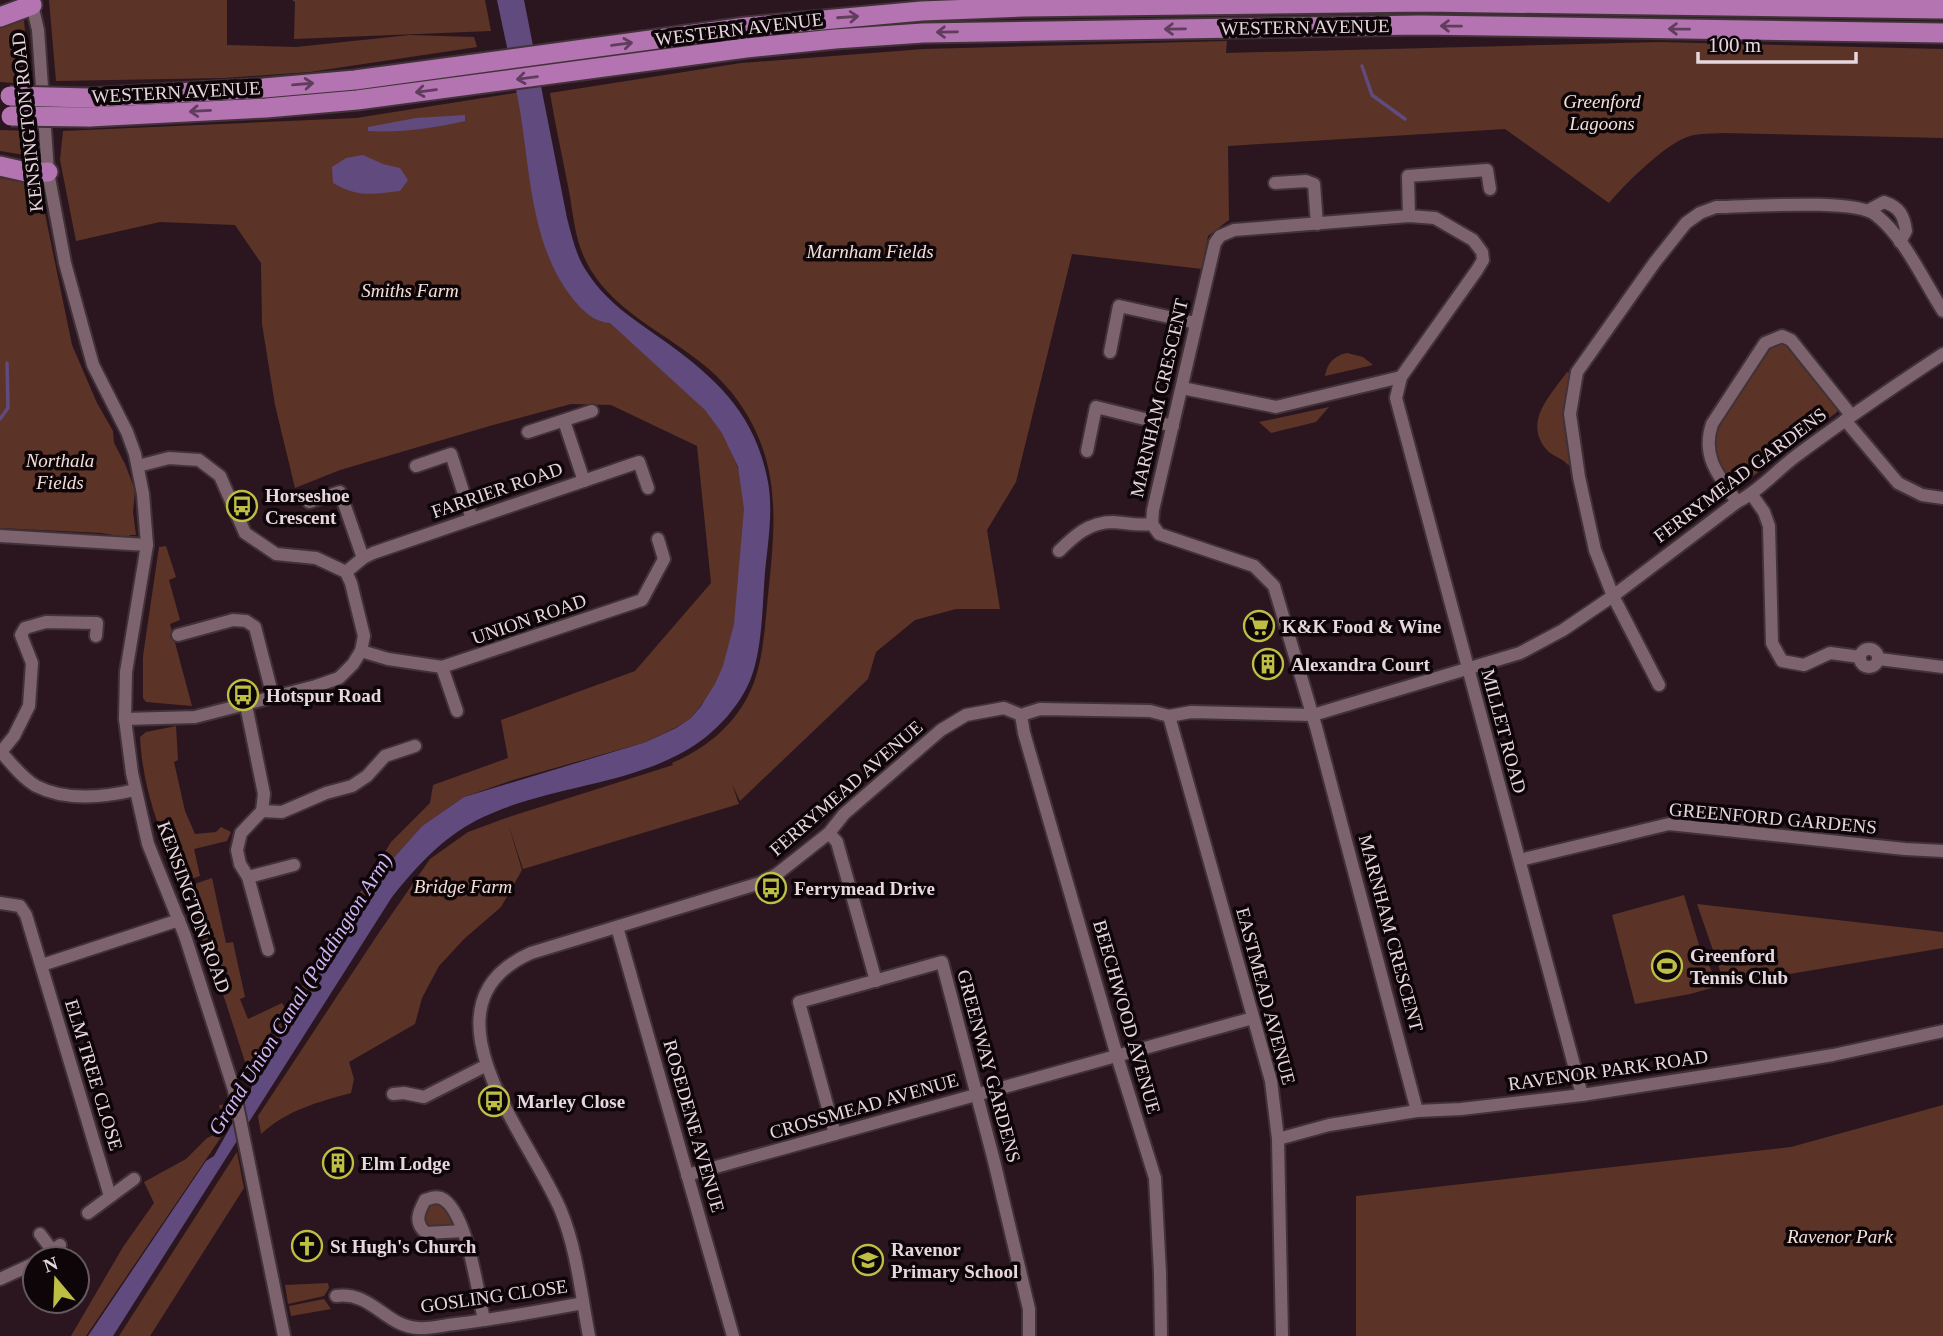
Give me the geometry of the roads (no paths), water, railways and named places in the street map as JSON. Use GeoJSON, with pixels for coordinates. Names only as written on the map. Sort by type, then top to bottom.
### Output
{"type":"FeatureCollection","features":[{"type":"Feature","properties":{"kind":"highway"},"geometry":{"type":"LineString","coordinates":[[1380,0],[1424,2]]}},
{"type":"Feature","properties":{"kind":"highway"},"geometry":{"type":"LineString","coordinates":[[0,16],[32,2]]}},
{"type":"Feature","properties":{"kind":"highway","name":"WESTERN AVENUE"},"geometry":{"type":"LineString","coordinates":[[6,116],[355,79],[826,18],[1023,7],[1164,3],[1424,2],[1943,9]]}},
{"type":"Feature","properties":{"kind":"highway","name":"WESTERN AVENUE"},"geometry":{"type":"LineString","coordinates":[[5,96],[89,107],[266,108],[494,83],[747,48],[923,33],[1420,25],[1943,33]]}},
{"type":"Feature","properties":{"kind":"highway"},"geometry":{"type":"LineString","coordinates":[[0,166],[31,173],[48,172]]}},
{"type":"Feature","properties":{"kind":"street","name":"KENSINGTON ROAD"},"geometry":{"type":"LineString","coordinates":[[32,2],[37,30],[48,172],[60,242],[96,372],[127,432],[144,494],[147,545],[126,672],[125,719],[135,790],[148,844],[179,919],[234,1090],[284,1336]]}},
{"type":"Feature","properties":{"kind":"street"},"geometry":{"type":"LineString","coordinates":[[1409,216],[1408,176],[1488,170],[1490,188]]}},
{"type":"Feature","properties":{"kind":"street"},"geometry":{"type":"LineString","coordinates":[[1275,183],[1306,181],[1314,184],[1317,224]]}},
{"type":"Feature","properties":{"kind":"street"},"geometry":{"type":"LineString","coordinates":[[1869,211],[1884,202],[1894,206],[1905,222],[1906,231],[1900,242]]}},
{"type":"Feature","properties":{"kind":"street"},"geometry":{"type":"LineString","coordinates":[[1659,685],[1613,596],[1595,550],[1579,477],[1570,414],[1577,372],[1656,261],[1686,223],[1700,213],[1716,207],[1823,205],[1869,211],[1876,215],[1900,242],[1943,311]]}},
{"type":"Feature","properties":{"kind":"street","name":"MARNHAM CRESCENT"},"geometry":{"type":"LineString","coordinates":[[1401,377],[1483,260],[1482,252],[1473,240],[1435,218],[1409,216],[1234,230],[1220,236],[1215,243],[1196,323],[1153,510],[1153,524],[1160,534],[1254,566],[1274,586],[1313,715],[1416,1111]]}},
{"type":"Feature","properties":{"kind":"street"},"geometry":{"type":"LineString","coordinates":[[1110,352],[1119,306],[1196,323]]}},
{"type":"Feature","properties":{"kind":"street"},"geometry":{"type":"LineString","coordinates":[[1737,502],[1716,472],[1708,451],[1709,434],[1712,424],[1765,343],[1782,336],[1791,340],[1898,483],[1922,495],[1943,498]]}},
{"type":"Feature","properties":{"kind":"street","name":"FERRYMEAD GARDENS"},"geometry":{"type":"LineString","coordinates":[[1563,630],[1613,596],[1737,502],[1752,495],[1776,470],[1943,354]]}},
{"type":"Feature","properties":{"kind":"street"},"geometry":{"type":"LineString","coordinates":[[1182,388],[1276,407],[1401,377]]}},
{"type":"Feature","properties":{"kind":"street","name":"MILLET ROAD"},"geometry":{"type":"LineString","coordinates":[[1401,377],[1396,398],[1582,1095]]}},
{"type":"Feature","properties":{"kind":"street"},"geometry":{"type":"LineString","coordinates":[[1087,451],[1096,407],[1173,426]]}},
{"type":"Feature","properties":{"kind":"street"},"geometry":{"type":"LineString","coordinates":[[528,432],[592,411]]}},
{"type":"Feature","properties":{"kind":"street"},"geometry":{"type":"LineString","coordinates":[[564,421],[584,481]]}},
{"type":"Feature","properties":{"kind":"street"},"geometry":{"type":"LineString","coordinates":[[416,466],[451,454],[472,519]]}},
{"type":"Feature","properties":{"kind":"street"},"geometry":{"type":"LineString","coordinates":[[125,719],[195,717],[339,678],[353,664],[361,650],[363,635],[346,572],[316,558],[276,554],[245,533],[220,476],[199,460],[169,458],[138,466]]}},
{"type":"Feature","properties":{"kind":"street","name":"FARRIER ROAD"},"geometry":{"type":"LineString","coordinates":[[346,572],[363,558],[639,462],[648,488]]}},
{"type":"Feature","properties":{"kind":"street"},"geometry":{"type":"LineString","coordinates":[[309,502],[340,492],[363,558]]}},
{"type":"Feature","properties":{"kind":"street"},"geometry":{"type":"LineString","coordinates":[[1752,495],[1764,512],[1769,526],[1772,643],[1782,661],[1804,665],[1830,653],[1860,657],[1869,649],[1877,653],[1879,659],[1943,667]]}},
{"type":"Feature","properties":{"kind":"street"},"geometry":{"type":"LineString","coordinates":[[1059,551],[1077,532],[1096,524],[1153,524]]}},
{"type":"Feature","properties":{"kind":"street"},"geometry":{"type":"LineString","coordinates":[[0,536],[147,545]]}},
{"type":"Feature","properties":{"kind":"street","name":"UNION ROAD"},"geometry":{"type":"LineString","coordinates":[[361,650],[388,659],[442,667],[642,600],[664,559],[657,538]]}},
{"type":"Feature","properties":{"kind":"street"},"geometry":{"type":"LineString","coordinates":[[178,635],[233,620],[246,621],[255,627],[273,697]]}},
{"type":"Feature","properties":{"kind":"street"},"geometry":{"type":"LineString","coordinates":[[96,636],[97,623],[46,622],[25,628],[21,635],[32,663],[29,706],[15,736],[1,752],[19,772],[36,785],[51,791],[95,796],[135,790]]}},
{"type":"Feature","properties":{"kind":"street","name":"FERRYMEAD AVENUE"},"geometry":{"type":"LineString","coordinates":[[589,1336],[570,1236],[560,1209],[485,1066],[479,1037],[480,1010],[492,985],[508,966],[531,953],[760,883],[777,874],[830,833],[844,814],[953,720],[980,710],[1004,708],[1021,715],[1040,709],[1150,711],[1169,716],[1191,712],[1313,715],[1520,653],[1563,630]]}},
{"type":"Feature","properties":{"kind":"street"},"geometry":{"type":"LineString","coordinates":[[442,667],[457,711]]}},
{"type":"Feature","properties":{"kind":"street"},"geometry":{"type":"LineString","coordinates":[[246,705],[264,794],[262,811],[237,841],[238,856],[248,877],[268,950]]}},
{"type":"Feature","properties":{"kind":"street","name":"BEECHWOOD AVENUE"},"geometry":{"type":"LineString","coordinates":[[1021,715],[1117,1055],[1155,1178],[1161,1336]]}},
{"type":"Feature","properties":{"kind":"street","name":"EASTMEAD AVENUE"},"geometry":{"type":"LineString","coordinates":[[1169,716],[1271,1081],[1278,1139],[1282,1336]]}},
{"type":"Feature","properties":{"kind":"street"},"geometry":{"type":"LineString","coordinates":[[262,811],[282,812],[326,793],[352,786],[367,776],[385,756],[415,746]]}},
{"type":"Feature","properties":{"kind":"street","name":"GREENFORD GARDENS"},"geometry":{"type":"LineString","coordinates":[[1520,860],[1669,824],[1943,851]]}},
{"type":"Feature","properties":{"kind":"street"},"geometry":{"type":"LineString","coordinates":[[830,833],[837,842],[876,981]]}},
{"type":"Feature","properties":{"kind":"street"},"geometry":{"type":"LineString","coordinates":[[248,877],[294,865]]}},
{"type":"Feature","properties":{"kind":"street","name":"ELM TREE CLOSE"},"geometry":{"type":"LineString","coordinates":[[0,903],[20,906],[26,915],[110,1196]]}},
{"type":"Feature","properties":{"kind":"street"},"geometry":{"type":"LineString","coordinates":[[42,965],[179,919]]}},
{"type":"Feature","properties":{"kind":"street","name":"ROSEDENE AVENUE"},"geometry":{"type":"LineString","coordinates":[[617,927],[733,1336]]}},
{"type":"Feature","properties":{"kind":"street","name":"GREENWAY GARDENS"},"geometry":{"type":"LineString","coordinates":[[835,1134],[799,1002],[942,962],[1029,1309],[1029,1336]]}},
{"type":"Feature","properties":{"kind":"street","name":"CROSSMEAD AVENUE"},"geometry":{"type":"LineString","coordinates":[[687,1175],[1253,1018]]}},
{"type":"Feature","properties":{"kind":"street","name":"RAVENOR PARK ROAD"},"geometry":{"type":"LineString","coordinates":[[1278,1139],[1328,1125],[1416,1111],[1461,1110],[1582,1095],[1833,1055],[1943,1031]]}},
{"type":"Feature","properties":{"kind":"street"},"geometry":{"type":"LineString","coordinates":[[393,1094],[424,1097],[485,1066]]}},
{"type":"Feature","properties":{"kind":"street"},"geometry":{"type":"LineString","coordinates":[[88,1213],[134,1179]]}},
{"type":"Feature","properties":{"kind":"street"},"geometry":{"type":"LineString","coordinates":[[463,1231],[484,1320]]}},
{"type":"Feature","properties":{"kind":"street"},"geometry":{"type":"LineString","coordinates":[[40,1234],[54,1245]]}},
{"type":"Feature","properties":{"kind":"street"},"geometry":{"type":"LineString","coordinates":[[0,1279],[21,1270]]}},
{"type":"Feature","properties":{"kind":"street","name":"GOSLING CLOSE"},"geometry":{"type":"LineString","coordinates":[[336,1296],[349,1294],[361,1298],[402,1324],[417,1328],[583,1303]]}},
{"type":"Feature","properties":{"kind":"waterway"},"geometry":{"type":"LineString","coordinates":[[1362,66],[1372,95],[1405,119]]}},
{"type":"Feature","properties":{"kind":"waterway"},"geometry":{"type":"LineString","coordinates":[[0,419],[8,408],[7,363]]}},
{"type":"Feature","properties":{"kind":"place","name":"Horseshoe Crescent"},"geometry":{"type":"Point","coordinates":[242,506]}},
{"type":"Feature","properties":{"kind":"place","name":"K&K Food & Wine"},"geometry":{"type":"Point","coordinates":[1259,626]}},
{"type":"Feature","properties":{"kind":"place","name":"Alexandra Court"},"geometry":{"type":"Point","coordinates":[1268,664]}},
{"type":"Feature","properties":{"kind":"place","name":"Hotspur Road"},"geometry":{"type":"Point","coordinates":[243,695]}},
{"type":"Feature","properties":{"kind":"place","name":"Ferrymead Drive"},"geometry":{"type":"Point","coordinates":[771,888]}},
{"type":"Feature","properties":{"kind":"place","name":"Greenford Tennis Club"},"geometry":{"type":"Point","coordinates":[1667,966]}},
{"type":"Feature","properties":{"kind":"place","name":"Marley Close"},"geometry":{"type":"Point","coordinates":[494,1101]}},
{"type":"Feature","properties":{"kind":"place","name":"Elm Lodge"},"geometry":{"type":"Point","coordinates":[338,1163]}},
{"type":"Feature","properties":{"kind":"place","name":"St Hugh's Church"},"geometry":{"type":"Point","coordinates":[307,1246]}},
{"type":"Feature","properties":{"kind":"place","name":"Ravenor Primary School"},"geometry":{"type":"Point","coordinates":[868,1260]}},
{"type":"Feature","properties":{"kind":"park label","name":"Greenford Lagoons"},"geometry":{"type":"Point","coordinates":[1602,112]}},
{"type":"Feature","properties":{"kind":"park label","name":"Marnham Fields"},"geometry":{"type":"Point","coordinates":[870,251]}},
{"type":"Feature","properties":{"kind":"park label","name":"Smiths Farm"},"geometry":{"type":"Point","coordinates":[410,290]}},
{"type":"Feature","properties":{"kind":"park label","name":"Northala Fields"},"geometry":{"type":"Point","coordinates":[60,471]}},
{"type":"Feature","properties":{"kind":"park label","name":"Bridge Farm"},"geometry":{"type":"Point","coordinates":[463,886]}},
{"type":"Feature","properties":{"kind":"park label","name":"Ravenor Park"},"geometry":{"type":"Point","coordinates":[1840,1236]}},
{"type":"Feature","properties":{"kind":"water label","name":"Grand Union Canal (Paddington Arm)"},"geometry":{"type":"Point","coordinates":[300,994]}}]}
